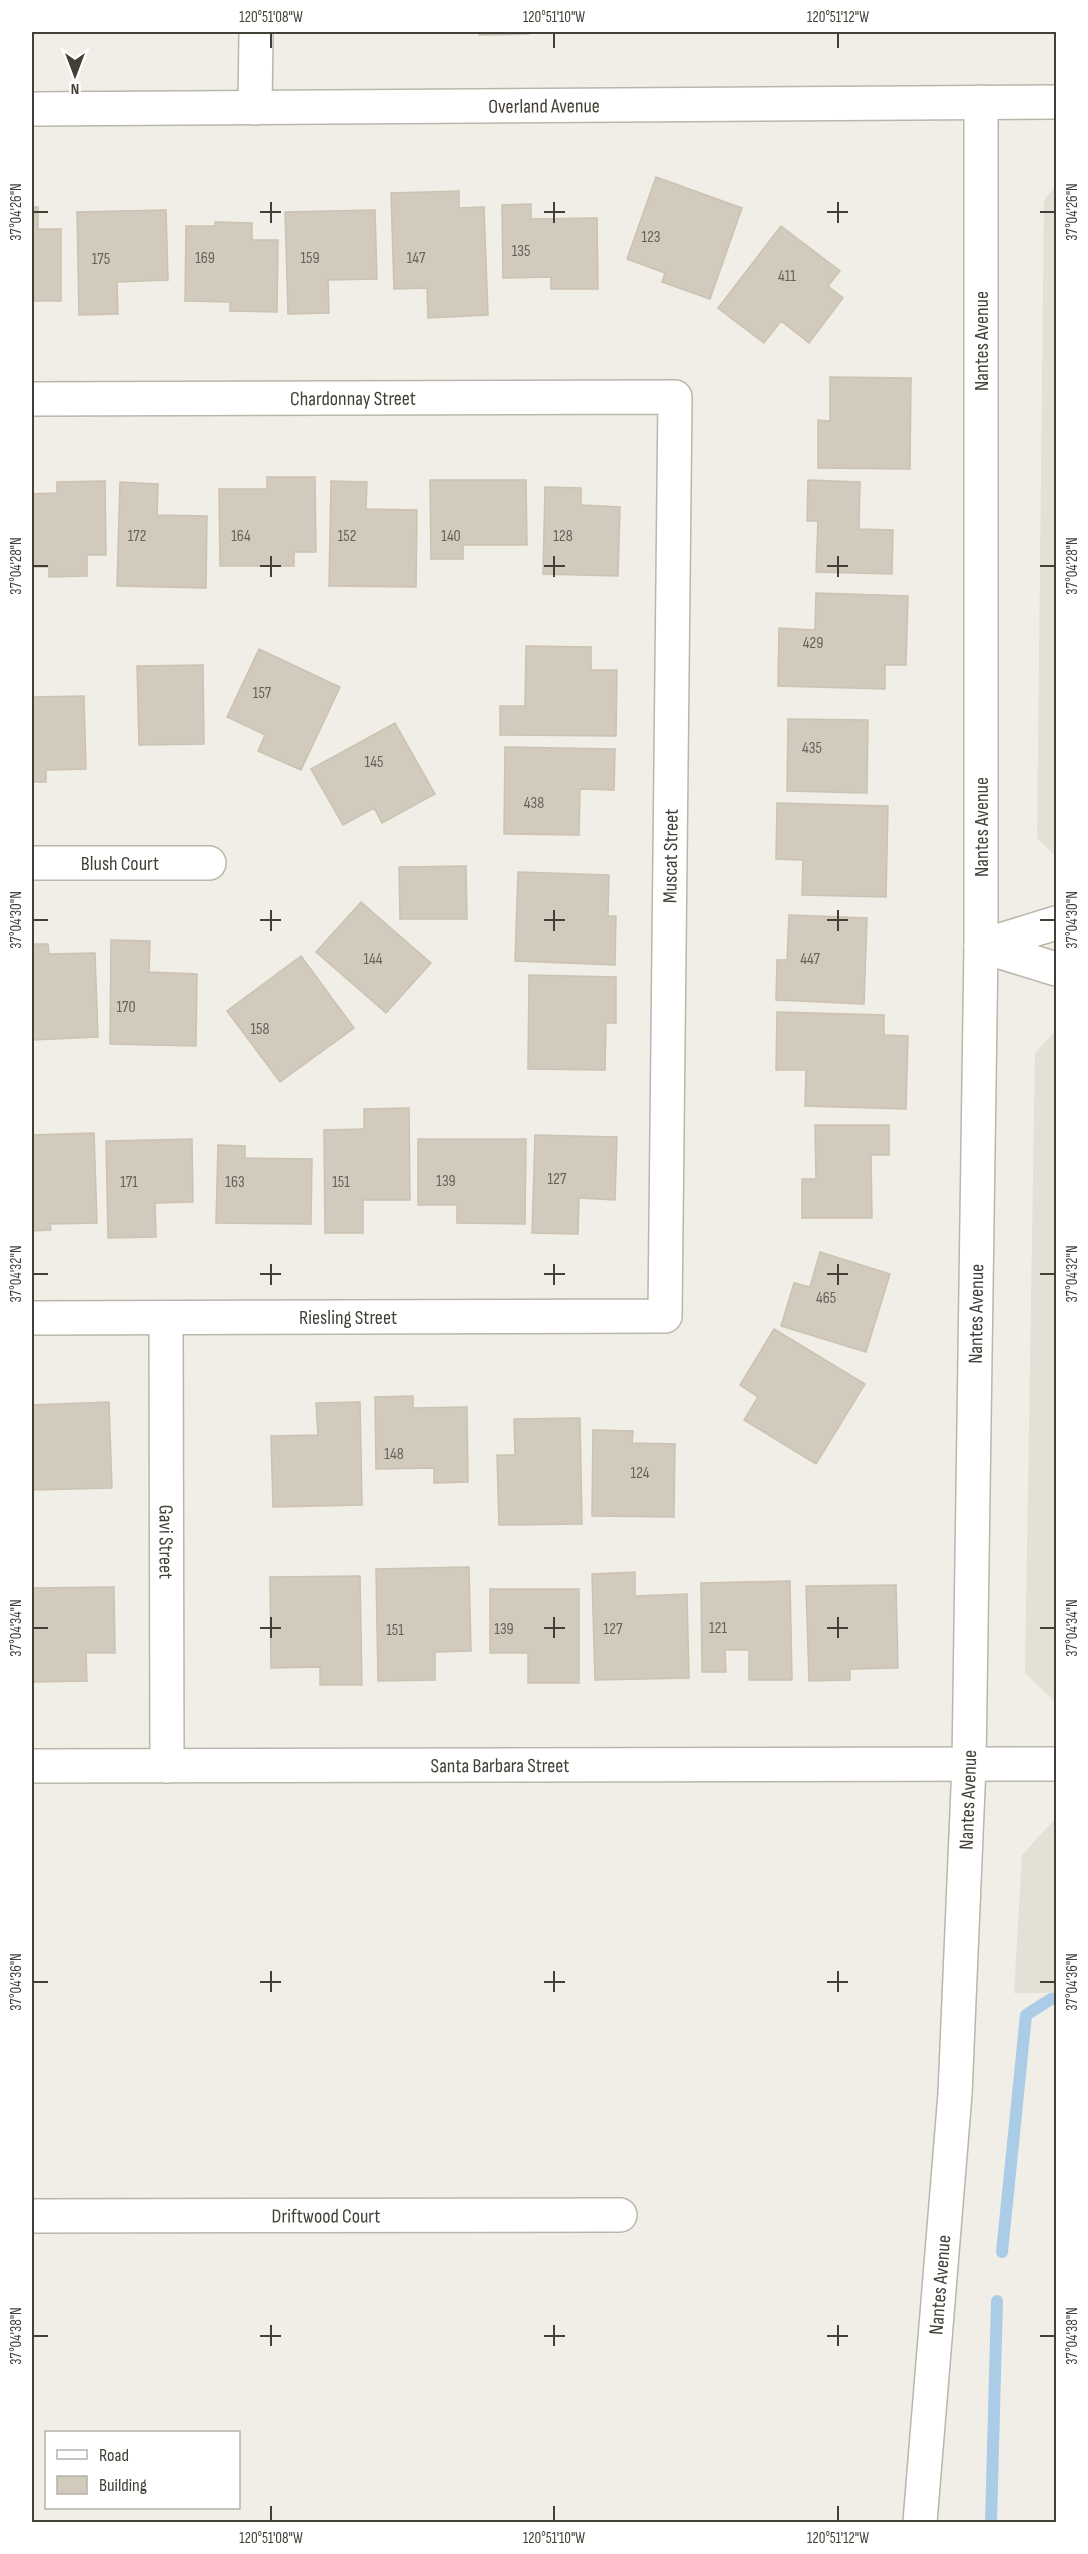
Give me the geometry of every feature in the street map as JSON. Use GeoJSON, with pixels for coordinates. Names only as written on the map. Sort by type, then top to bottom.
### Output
{"type":"FeatureCollection","features":[{"type":"Feature","properties":{"kind":"street"},"geometry":{"type":"LineString","coordinates":[[255,108],[256,32]]}},
{"type":"Feature","properties":{"kind":"street","name":"Nantes Avenue"},"geometry":{"type":"LineString","coordinates":[[920,2523],[955,2094],[969,1765],[981,946],[981,102]]}},
{"type":"Feature","properties":{"kind":"street","name":"Overland Avenue"},"geometry":{"type":"LineString","coordinates":[[32,109],[1056,102]]}},
{"type":"Feature","properties":{"kind":"street","name":"Chardonnay Street"},"geometry":{"type":"LineString","coordinates":[[32,399],[675,397]]}},
{"type":"Feature","properties":{"kind":"street","name":"Muscat Street"},"geometry":{"type":"LineString","coordinates":[[665,1316],[675,397]]}},
{"type":"Feature","properties":{"kind":"street","name":"Blush Court"},"geometry":{"type":"LineString","coordinates":[[32,863],[209,863]]}},
{"type":"Feature","properties":{"kind":"street"},"geometry":{"type":"LineString","coordinates":[[981,946],[1056,923]]}},
{"type":"Feature","properties":{"kind":"street"},"geometry":{"type":"LineString","coordinates":[[981,946],[1056,969]]}},
{"type":"Feature","properties":{"kind":"street","name":"Riesling Street"},"geometry":{"type":"LineString","coordinates":[[32,1318],[665,1316]]}},
{"type":"Feature","properties":{"kind":"street","name":"Gavi Street"},"geometry":{"type":"LineString","coordinates":[[166,1318],[167,1766]]}},
{"type":"Feature","properties":{"kind":"street","name":"Santa Barbara Street"},"geometry":{"type":"LineString","coordinates":[[32,1766],[1056,1764]]}},
{"type":"Feature","properties":{"kind":"street","name":"Driftwood Court"},"geometry":{"type":"LineString","coordinates":[[32,2216],[620,2215]]}},
{"type":"Feature","properties":{"kind":"shaded area"},"geometry":{"type":"Polygon","coordinates":[[[1056,186],[1056,857],[1037,838],[1044,200],[1056,186]]]}},
{"type":"Feature","properties":{"kind":"shaded area"},"geometry":{"type":"Polygon","coordinates":[[[1056,1030],[1056,1703],[1025,1673],[1035,1053],[1056,1030]]]}},
{"type":"Feature","properties":{"kind":"shaded area"},"geometry":{"type":"Polygon","coordinates":[[[1056,1818],[1056,1993],[1014,1993],[1022,1855],[1056,1818]]]}},
{"type":"Feature","properties":{"kind":"building"},"geometry":{"type":"Polygon","coordinates":[[[479,32],[529,32],[529,34],[479,35],[479,32]]]}},
{"type":"Feature","properties":{"kind":"building"},"geometry":{"type":"Polygon","coordinates":[[[656,177],[742,208],[710,299],[662,282],[665,273],[627,259],[656,177]]]}},
{"type":"Feature","properties":{"kind":"building"},"geometry":{"type":"Polygon","coordinates":[[[459,191],[459,208],[484,207],[488,315],[428,318],[427,288],[394,289],[391,193],[459,191]]]}},
{"type":"Feature","properties":{"kind":"building"},"geometry":{"type":"Polygon","coordinates":[[[531,204],[531,219],[597,218],[598,289],[551,289],[551,277],[503,278],[502,205],[531,204]]]}},
{"type":"Feature","properties":{"kind":"building"},"geometry":{"type":"Polygon","coordinates":[[[32,207],[38,207],[38,229],[61,229],[61,301],[32,301],[32,207]]]}},
{"type":"Feature","properties":{"kind":"building"},"geometry":{"type":"Polygon","coordinates":[[[166,210],[168,280],[117,282],[118,314],[79,315],[77,212],[166,210]]]}},
{"type":"Feature","properties":{"kind":"building"},"geometry":{"type":"Polygon","coordinates":[[[375,210],[377,279],[328,280],[329,313],[288,314],[285,212],[375,210]]]}},
{"type":"Feature","properties":{"kind":"building"},"geometry":{"type":"Polygon","coordinates":[[[215,222],[252,223],[252,240],[278,240],[277,312],[230,311],[230,302],[185,301],[186,226],[215,226],[215,222]]]}},
{"type":"Feature","properties":{"kind":"building"},"geometry":{"type":"Polygon","coordinates":[[[781,226],[840,271],[828,286],[843,298],[809,343],[781,321],[764,343],[718,308],[781,226]]]}},
{"type":"Feature","properties":{"kind":"building"},"geometry":{"type":"Polygon","coordinates":[[[830,377],[911,378],[910,469],[818,468],[818,420],[830,421],[830,377]]]}},
{"type":"Feature","properties":{"kind":"building"},"geometry":{"type":"Polygon","coordinates":[[[267,477],[315,477],[316,552],[294,552],[294,566],[220,566],[219,489],[267,489],[267,477]]]}},
{"type":"Feature","properties":{"kind":"building"},"geometry":{"type":"Polygon","coordinates":[[[430,480],[526,480],[527,545],[463,545],[463,559],[431,559],[430,480]]]}},
{"type":"Feature","properties":{"kind":"building"},"geometry":{"type":"Polygon","coordinates":[[[808,480],[860,482],[859,529],[893,530],[892,574],[816,572],[818,521],[807,521],[808,480]]]}},
{"type":"Feature","properties":{"kind":"building"},"geometry":{"type":"Polygon","coordinates":[[[105,481],[106,555],[87,555],[87,576],[49,577],[49,567],[32,567],[32,494],[57,493],[57,482],[105,481]]]}},
{"type":"Feature","properties":{"kind":"building"},"geometry":{"type":"Polygon","coordinates":[[[331,481],[367,482],[366,509],[417,510],[416,587],[329,586],[331,481]]]}},
{"type":"Feature","properties":{"kind":"building"},"geometry":{"type":"Polygon","coordinates":[[[120,482],[158,484],[157,515],[207,516],[206,588],[117,586],[120,482]]]}},
{"type":"Feature","properties":{"kind":"building"},"geometry":{"type":"Polygon","coordinates":[[[545,487],[581,488],[581,505],[620,507],[618,576],[543,574],[545,487]]]}},
{"type":"Feature","properties":{"kind":"building"},"geometry":{"type":"Polygon","coordinates":[[[816,593],[908,596],[906,665],[885,665],[885,689],[778,686],[779,628],[815,630],[816,593]]]}},
{"type":"Feature","properties":{"kind":"building"},"geometry":{"type":"Polygon","coordinates":[[[526,646],[591,647],[591,670],[617,670],[616,736],[500,735],[500,706],[525,706],[526,646]]]}},
{"type":"Feature","properties":{"kind":"building"},"geometry":{"type":"Polygon","coordinates":[[[259,649],[340,687],[301,770],[258,751],[265,735],[227,717],[259,649]]]}},
{"type":"Feature","properties":{"kind":"building"},"geometry":{"type":"Polygon","coordinates":[[[203,665],[204,744],[139,745],[137,666],[203,665]]]}},
{"type":"Feature","properties":{"kind":"building"},"geometry":{"type":"Polygon","coordinates":[[[84,696],[86,769],[46,770],[46,782],[32,782],[32,697],[84,696]]]}},
{"type":"Feature","properties":{"kind":"building"},"geometry":{"type":"Polygon","coordinates":[[[788,719],[868,720],[867,793],[787,791],[788,719]]]}},
{"type":"Feature","properties":{"kind":"building"},"geometry":{"type":"Polygon","coordinates":[[[395,723],[435,794],[382,823],[374,808],[343,825],[311,769],[395,723]]]}},
{"type":"Feature","properties":{"kind":"building"},"geometry":{"type":"Polygon","coordinates":[[[505,747],[615,749],[614,790],[580,789],[579,835],[504,834],[505,747]]]}},
{"type":"Feature","properties":{"kind":"building"},"geometry":{"type":"Polygon","coordinates":[[[777,803],[888,806],[886,897],[802,895],[803,860],[776,859],[777,803]]]}},
{"type":"Feature","properties":{"kind":"building"},"geometry":{"type":"Polygon","coordinates":[[[466,866],[467,919],[400,919],[399,867],[466,866]]]}},
{"type":"Feature","properties":{"kind":"building"},"geometry":{"type":"Polygon","coordinates":[[[518,872],[609,875],[608,916],[616,916],[615,965],[515,961],[518,872]]]}},
{"type":"Feature","properties":{"kind":"building"},"geometry":{"type":"Polygon","coordinates":[[[361,902],[431,963],[386,1013],[316,952],[361,902]]]}},
{"type":"Feature","properties":{"kind":"building"},"geometry":{"type":"Polygon","coordinates":[[[789,915],[867,918],[864,1004],[776,1000],[777,960],[787,960],[789,915]]]}},
{"type":"Feature","properties":{"kind":"building"},"geometry":{"type":"Polygon","coordinates":[[[111,940],[150,941],[149,972],[197,974],[196,1046],[110,1044],[111,940]]]}},
{"type":"Feature","properties":{"kind":"building"},"geometry":{"type":"Polygon","coordinates":[[[32,944],[48,944],[49,954],[95,953],[98,1037],[32,1040],[32,944]]]}},
{"type":"Feature","properties":{"kind":"building"},"geometry":{"type":"Polygon","coordinates":[[[301,956],[354,1028],[280,1082],[227,1011],[301,956]]]}},
{"type":"Feature","properties":{"kind":"building"},"geometry":{"type":"Polygon","coordinates":[[[529,975],[616,977],[616,1023],[606,1023],[605,1070],[528,1069],[529,975]]]}},
{"type":"Feature","properties":{"kind":"building"},"geometry":{"type":"Polygon","coordinates":[[[777,1012],[884,1015],[884,1035],[908,1036],[906,1109],[805,1106],[806,1070],[776,1070],[777,1012]]]}},
{"type":"Feature","properties":{"kind":"building"},"geometry":{"type":"Polygon","coordinates":[[[409,1108],[410,1200],[363,1200],[363,1233],[325,1233],[324,1130],[364,1129],[364,1109],[409,1108]]]}},
{"type":"Feature","properties":{"kind":"building"},"geometry":{"type":"Polygon","coordinates":[[[815,1125],[889,1125],[889,1155],[871,1155],[872,1218],[802,1218],[802,1179],[816,1179],[815,1125]]]}},
{"type":"Feature","properties":{"kind":"building"},"geometry":{"type":"Polygon","coordinates":[[[94,1133],[97,1223],[50,1224],[51,1230],[32,1231],[32,1135],[94,1133]]]}},
{"type":"Feature","properties":{"kind":"building"},"geometry":{"type":"Polygon","coordinates":[[[535,1135],[617,1137],[615,1200],[579,1198],[578,1234],[532,1233],[535,1135]]]}},
{"type":"Feature","properties":{"kind":"building"},"geometry":{"type":"Polygon","coordinates":[[[192,1139],[193,1202],[155,1203],[156,1237],[108,1238],[106,1141],[192,1139]]]}},
{"type":"Feature","properties":{"kind":"building"},"geometry":{"type":"Polygon","coordinates":[[[418,1139],[526,1139],[525,1224],[457,1223],[457,1205],[418,1205],[418,1139]]]}},
{"type":"Feature","properties":{"kind":"building"},"geometry":{"type":"Polygon","coordinates":[[[218,1145],[245,1146],[245,1158],[312,1159],[311,1224],[216,1223],[218,1145]]]}},
{"type":"Feature","properties":{"kind":"building"},"geometry":{"type":"Polygon","coordinates":[[[820,1252],[890,1274],[866,1352],[781,1326],[794,1283],[810,1287],[820,1252]]]}},
{"type":"Feature","properties":{"kind":"building"},"geometry":{"type":"Polygon","coordinates":[[[774,1329],[865,1384],[816,1464],[744,1420],[758,1397],[740,1385],[774,1329]]]}},
{"type":"Feature","properties":{"kind":"building"},"geometry":{"type":"Polygon","coordinates":[[[413,1396],[413,1408],[467,1407],[468,1482],[434,1483],[434,1468],[376,1469],[375,1397],[413,1396]]]}},
{"type":"Feature","properties":{"kind":"building"},"geometry":{"type":"Polygon","coordinates":[[[109,1402],[112,1488],[32,1490],[32,1405],[109,1402]]]}},
{"type":"Feature","properties":{"kind":"building"},"geometry":{"type":"Polygon","coordinates":[[[360,1402],[362,1505],[273,1507],[271,1436],[318,1435],[316,1403],[360,1402]]]}},
{"type":"Feature","properties":{"kind":"building"},"geometry":{"type":"Polygon","coordinates":[[[580,1418],[582,1524],[499,1525],[497,1455],[515,1455],[514,1419],[580,1418]]]}},
{"type":"Feature","properties":{"kind":"building"},"geometry":{"type":"Polygon","coordinates":[[[593,1430],[633,1431],[632,1443],[675,1444],[674,1517],[592,1516],[593,1430]]]}},
{"type":"Feature","properties":{"kind":"building"},"geometry":{"type":"Polygon","coordinates":[[[469,1567],[471,1651],[435,1652],[435,1680],[378,1681],[376,1569],[469,1567]]]}},
{"type":"Feature","properties":{"kind":"building"},"geometry":{"type":"Polygon","coordinates":[[[635,1572],[635,1596],[687,1594],[689,1678],[595,1680],[592,1574],[635,1572]]]}},
{"type":"Feature","properties":{"kind":"building"},"geometry":{"type":"Polygon","coordinates":[[[360,1576],[362,1685],[320,1685],[320,1667],[271,1668],[270,1577],[360,1576]]]}},
{"type":"Feature","properties":{"kind":"building"},"geometry":{"type":"Polygon","coordinates":[[[790,1581],[792,1680],[749,1680],[749,1650],[725,1650],[726,1672],[702,1672],[701,1583],[790,1581]]]}},
{"type":"Feature","properties":{"kind":"building"},"geometry":{"type":"Polygon","coordinates":[[[896,1585],[898,1668],[850,1669],[850,1680],[809,1681],[806,1586],[896,1585]]]}},
{"type":"Feature","properties":{"kind":"building"},"geometry":{"type":"Polygon","coordinates":[[[114,1587],[115,1653],[86,1653],[87,1681],[32,1682],[32,1588],[114,1587]]]}},
{"type":"Feature","properties":{"kind":"building"},"geometry":{"type":"Polygon","coordinates":[[[490,1589],[579,1589],[579,1683],[528,1683],[528,1653],[490,1653],[490,1589]]]}},
{"type":"Feature","properties":{"kind":"waterway"},"geometry":{"type":"LineString","coordinates":[[1002,2252],[1026,2015],[1051,1999],[1056,1999]]}},
{"type":"Feature","properties":{"kind":"waterway"},"geometry":{"type":"LineString","coordinates":[[991,2522],[997,2301]]}}]}
